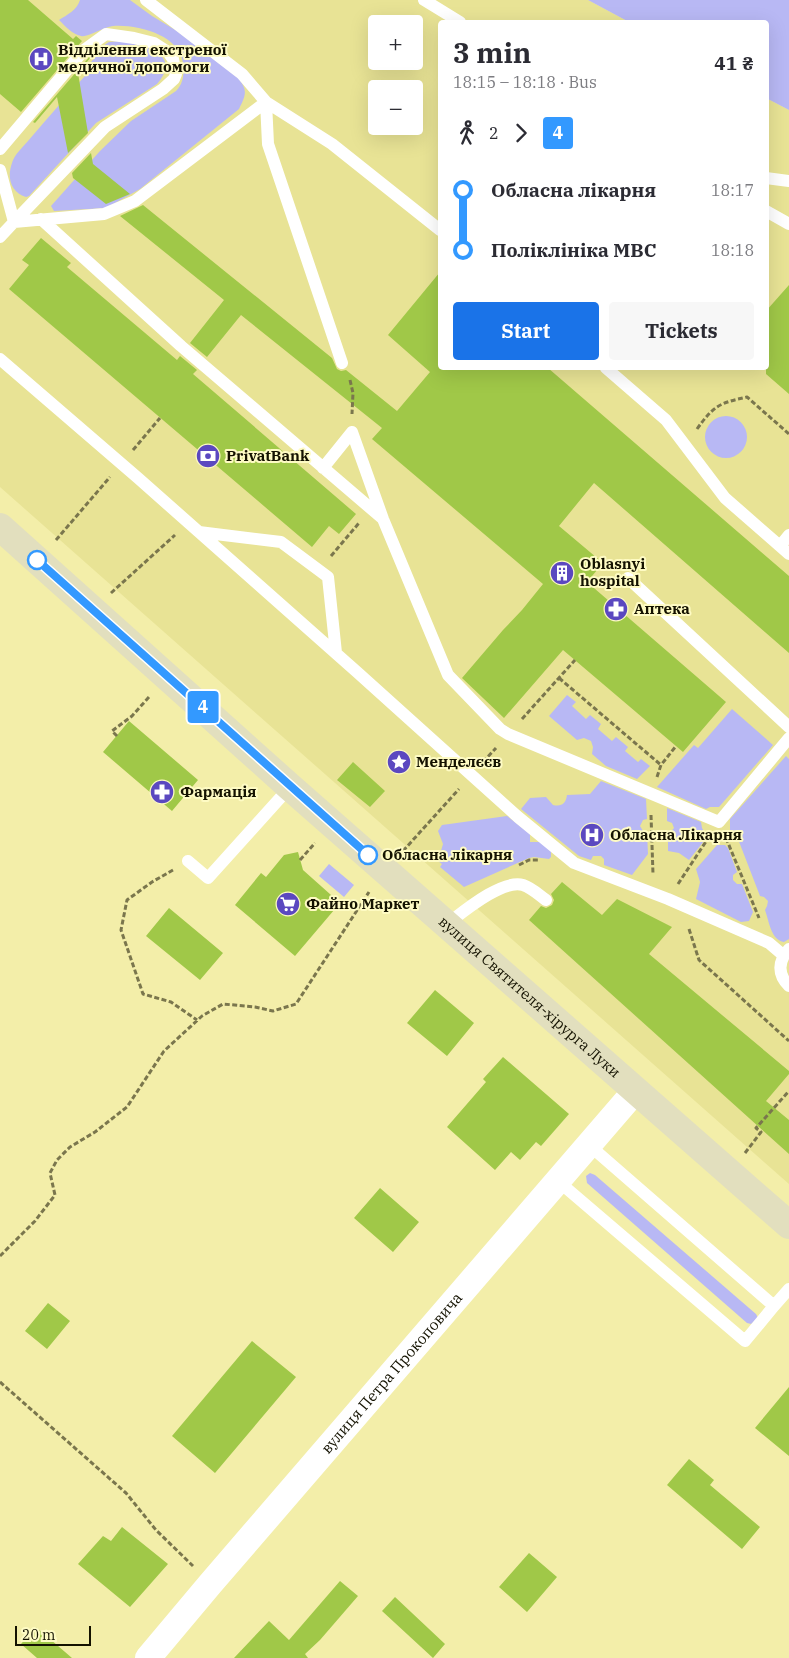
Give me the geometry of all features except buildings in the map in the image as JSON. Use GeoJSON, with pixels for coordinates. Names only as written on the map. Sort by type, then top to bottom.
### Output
{"type":"FeatureCollection","features":[{"type":"Feature","properties":{"kind":"street","name":"вулиця Святителя-хірурга Луки"},"geometry":{"type":"LineString","coordinates":[[0,527],[290,787],[789,1225]]}},
{"type":"Feature","properties":{"kind":"street","name":"вулиця Петра Прокоповича"},"geometry":{"type":"LineString","coordinates":[[148,1658],[636,1090]]}},
{"type":"Feature","properties":{"kind":"lane"},"geometry":{"type":"LineString","coordinates":[[146,0],[242,74],[266,102],[332,144],[438,228]]}},
{"type":"Feature","properties":{"kind":"lane"},"geometry":{"type":"LineString","coordinates":[[424,0],[457,20]]}},
{"type":"Feature","properties":{"kind":"lane"},"geometry":{"type":"LineString","coordinates":[[0,150],[84,50],[106,34],[154,43],[168,52],[173,59],[176,74],[174,79],[163,89],[105,127],[0,237]]}},
{"type":"Feature","properties":{"kind":"lane"},"geometry":{"type":"LineString","coordinates":[[14,222],[104,214],[134,201],[266,102]]}},
{"type":"Feature","properties":{"kind":"lane"},"geometry":{"type":"LineString","coordinates":[[266,102],[268,144],[342,363]]}},
{"type":"Feature","properties":{"kind":"lane"},"geometry":{"type":"LineString","coordinates":[[0,170],[14,222]]}},
{"type":"Feature","properties":{"kind":"lane"},"geometry":{"type":"LineString","coordinates":[[769,178],[789,181]]}},
{"type":"Feature","properties":{"kind":"lane"},"geometry":{"type":"LineString","coordinates":[[769,213],[789,224]]}},
{"type":"Feature","properties":{"kind":"lane"},"geometry":{"type":"LineString","coordinates":[[41,220],[181,346],[383,519]]}},
{"type":"Feature","properties":{"kind":"lane"},"geometry":{"type":"LineString","coordinates":[[0,359],[194,527],[518,817],[574,862],[668,899],[786,952],[781,967],[781,976],[789,986]]}},
{"type":"Feature","properties":{"kind":"lane"},"geometry":{"type":"LineString","coordinates":[[608,370],[666,420],[725,498],[784,550],[789,535]]}},
{"type":"Feature","properties":{"kind":"lane"},"geometry":{"type":"LineString","coordinates":[[323,468],[352,432]]}},
{"type":"Feature","properties":{"kind":"lane"},"geometry":{"type":"LineString","coordinates":[[352,432],[383,519],[448,675],[500,729],[719,822],[789,738]]}},
{"type":"Feature","properties":{"kind":"lane"},"geometry":{"type":"LineString","coordinates":[[194,527],[281,542],[328,577],[336,653]]}},
{"type":"Feature","properties":{"kind":"lane"},"geometry":{"type":"LineString","coordinates":[[628,578],[789,727]]}},
{"type":"Feature","properties":{"kind":"lane"},"geometry":{"type":"LineString","coordinates":[[188,861],[208,878],[290,787]]}},
{"type":"Feature","properties":{"kind":"lane"},"geometry":{"type":"LineString","coordinates":[[447,924],[485,897],[512,885],[526,887],[546,900]]}},
{"type":"Feature","properties":{"kind":"lane"},"geometry":{"type":"LineString","coordinates":[[589,1145],[774,1306]]}},
{"type":"Feature","properties":{"kind":"lane"},"geometry":{"type":"LineString","coordinates":[[558,1181],[744,1341],[789,1289]]}},
{"type":"Feature","properties":{"kind":"path"},"geometry":{"type":"LineString","coordinates":[[342,363],[351,381],[353,393],[352,432]]}},
{"type":"Feature","properties":{"kind":"path"},"geometry":{"type":"LineString","coordinates":[[686,446],[707,414],[721,403],[748,397],[787,430],[789,434]]}},
{"type":"Feature","properties":{"kind":"path"},"geometry":{"type":"LineString","coordinates":[[319,570],[371,508]]}},
{"type":"Feature","properties":{"kind":"path"},"geometry":{"type":"LineString","coordinates":[[108,595],[194,527]]}},
{"type":"Feature","properties":{"kind":"path"},"geometry":{"type":"LineString","coordinates":[[400,854],[575,660]]}},
{"type":"Feature","properties":{"kind":"path"},"geometry":{"type":"LineString","coordinates":[[559,678],[661,765]]}},
{"type":"Feature","properties":{"kind":"path"},"geometry":{"type":"LineString","coordinates":[[117,736],[112,732],[132,716],[149,696]]}},
{"type":"Feature","properties":{"kind":"path"},"geometry":{"type":"LineString","coordinates":[[654,894],[650,794],[661,765],[676,746]]}},
{"type":"Feature","properties":{"kind":"path"},"geometry":{"type":"LineString","coordinates":[[668,899],[719,822]]}},
{"type":"Feature","properties":{"kind":"path"},"geometry":{"type":"LineString","coordinates":[[719,822],[769,943]]}},
{"type":"Feature","properties":{"kind":"path"},"geometry":{"type":"LineString","coordinates":[[300,860],[314,843]]}},
{"type":"Feature","properties":{"kind":"path"},"geometry":{"type":"LineString","coordinates":[[188,861],[152,882],[127,900],[121,930],[143,994],[171,1002],[197,1020]]}},
{"type":"Feature","properties":{"kind":"path"},"geometry":{"type":"LineString","coordinates":[[0,1256],[35,1221],[55,1195],[50,1173],[57,1160],[70,1147],[95,1132],[127,1107],[164,1050],[197,1020],[223,1004],[273,1011],[296,1004],[369,891]]}},
{"type":"Feature","properties":{"kind":"path"},"geometry":{"type":"LineString","coordinates":[[682,905],[699,960],[789,1041]]}},
{"type":"Feature","properties":{"kind":"path"},"geometry":{"type":"LineString","coordinates":[[743,1155],[761,1132],[756,1128],[789,1091]]}},
{"type":"Feature","properties":{"kind":"path"},"geometry":{"type":"LineString","coordinates":[[0,1382],[126,1493],[156,1530],[211,1583]]}},
{"type":"Feature","properties":{"kind":"shaded area","name":"Обласна Лікарня"},"geometry":{"type":"Polygon","coordinates":[[[0,0],[588,0],[625,20],[438,20],[438,370],[769,370],[769,100],[789,110],[789,1184],[0,487],[0,0]]]}},
{"type":"Feature","properties":{"kind":"shaded area"},"geometry":{"type":"Polygon","coordinates":[[[80,0],[130,0],[177,31],[238,78],[245,89],[245,93],[239,109],[140,189],[106,208],[54,211],[51,206],[100,151],[131,121],[176,91],[181,85],[183,74],[183,63],[180,53],[166,38],[156,33],[145,29],[123,26],[109,27],[84,36],[72,32],[59,20],[74,9],[80,0]]]}},
{"type":"Feature","properties":{"kind":"shaded area"},"geometry":{"type":"Polygon","coordinates":[[[588,0],[789,0],[789,110],[769,100],[769,20],[625,20],[588,0]]]}},
{"type":"Feature","properties":{"kind":"shaded area"},"geometry":{"type":"Polygon","coordinates":[[[121,41],[140,45],[163,58],[166,65],[164,73],[157,84],[96,123],[29,196],[26,197],[16,192],[11,183],[10,174],[13,160],[19,151],[95,65],[91,62],[99,53],[97,50],[109,42],[121,41]]]}},
{"type":"Feature","properties":{"kind":"shaded area"},"geometry":{"type":"Polygon","coordinates":[[[730,416],[738,419],[744,425],[747,437],[744,449],[738,455],[722,458],[714,455],[708,449],[705,433],[708,425],[714,419],[730,416]]]}},
{"type":"Feature","properties":{"kind":"shaded area"},"geometry":{"type":"Polygon","coordinates":[[[567,695],[576,702],[572,706],[586,719],[590,715],[601,724],[598,729],[612,741],[616,737],[628,747],[625,751],[638,762],[641,759],[650,766],[637,779],[606,766],[592,754],[593,747],[591,741],[584,738],[577,740],[549,716],[567,695]]]}},
{"type":"Feature","properties":{"kind":"shaded area"},"geometry":{"type":"Polygon","coordinates":[[[732,709],[773,745],[719,807],[706,809],[657,787],[694,745],[698,748],[732,709]]]}},
{"type":"Feature","properties":{"kind":"shaded area"},"geometry":{"type":"Polygon","coordinates":[[[786,756],[789,759],[789,939],[784,942],[780,941],[773,934],[765,910],[768,901],[760,896],[738,839],[730,830],[730,819],[786,756]]]}},
{"type":"Feature","properties":{"kind":"shaded area"},"geometry":{"type":"Polygon","coordinates":[[[601,781],[646,799],[647,819],[643,820],[640,826],[643,831],[647,832],[648,854],[632,875],[604,865],[604,859],[601,856],[593,856],[591,860],[579,856],[521,809],[530,798],[546,797],[553,805],[561,805],[565,802],[567,795],[590,794],[601,781]]]}},
{"type":"Feature","properties":{"kind":"shaded area"},"geometry":{"type":"Polygon","coordinates":[[[667,808],[701,822],[706,835],[704,841],[689,860],[679,853],[668,851],[668,835],[674,828],[672,823],[667,821],[667,808]]]}},
{"type":"Feature","properties":{"kind":"shaded area"},"geometry":{"type":"Polygon","coordinates":[[[507,816],[530,834],[530,842],[541,842],[551,851],[551,857],[549,859],[529,858],[464,887],[440,867],[442,864],[438,861],[443,844],[438,831],[442,825],[507,816]]]}},
{"type":"Feature","properties":{"kind":"shaded area"},"geometry":{"type":"Polygon","coordinates":[[[717,845],[725,845],[728,848],[737,872],[733,875],[733,880],[737,884],[742,884],[753,912],[749,921],[741,922],[696,899],[700,882],[696,869],[717,845]]]}},
{"type":"Feature","properties":{"kind":"shaded area"},"geometry":{"type":"Polygon","coordinates":[[[329,864],[354,885],[344,897],[319,876],[329,864]]]}},
{"type":"Feature","properties":{"kind":"shaded area"},"geometry":{"type":"Polygon","coordinates":[[[590,1173],[595,1175],[756,1314],[758,1318],[751,1324],[747,1323],[587,1183],[586,1176],[590,1173]]]}},
{"type":"Feature","properties":{"kind":"bus line","name":"4"},"geometry":{"type":"LineString","coordinates":[[37,560],[368,855]]}},
{"type":"Feature","properties":{"kind":"place","name":"Відділення екстреної медичної допомоги"},"geometry":{"type":"Point","coordinates":[41,59]}},
{"type":"Feature","properties":{"kind":"place","name":"PrivatBank"},"geometry":{"type":"Point","coordinates":[208,456]}},
{"type":"Feature","properties":{"kind":"place","name":"Oblasnyi hospital"},"geometry":{"type":"Point","coordinates":[562,573]}},
{"type":"Feature","properties":{"kind":"place","name":"Аптека"},"geometry":{"type":"Point","coordinates":[616,609]}},
{"type":"Feature","properties":{"kind":"place","name":"Менделєєв"},"geometry":{"type":"Point","coordinates":[399,762]}},
{"type":"Feature","properties":{"kind":"place","name":"Фармація"},"geometry":{"type":"Point","coordinates":[162,792]}},
{"type":"Feature","properties":{"kind":"place","name":"Обласна Лікарня"},"geometry":{"type":"Point","coordinates":[592,835]}},
{"type":"Feature","properties":{"kind":"place","name":"Обласна лікарня"},"geometry":{"type":"Point","coordinates":[368,855]}},
{"type":"Feature","properties":{"kind":"place","name":"Файно Маркет"},"geometry":{"type":"Point","coordinates":[288,904]}}]}
